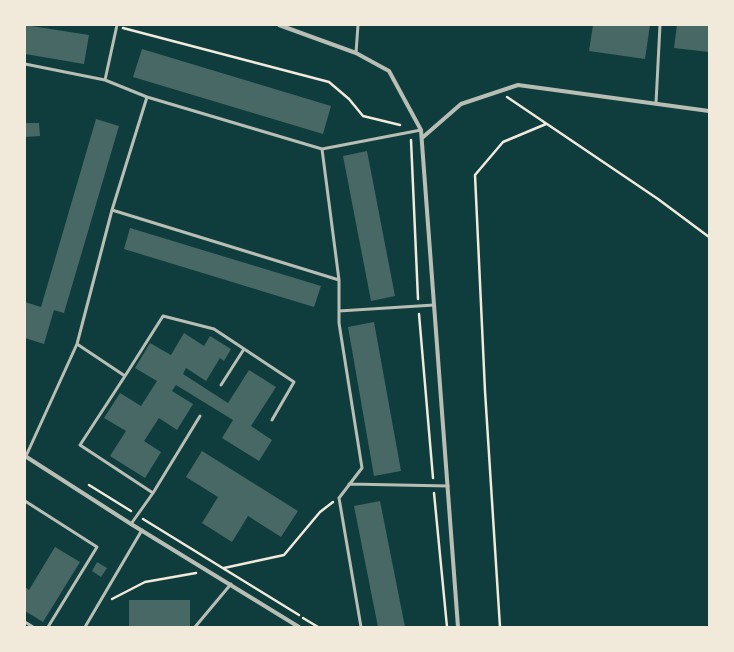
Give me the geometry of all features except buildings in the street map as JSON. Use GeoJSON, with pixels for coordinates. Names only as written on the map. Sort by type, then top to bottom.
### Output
{"type":"FeatureCollection","features":[{"type":"Feature","properties":{"kind":"street"},"geometry":{"type":"LineString","coordinates":[[279,25],[356,53],[388,71],[421,130],[458,627]]}},
{"type":"Feature","properties":{"kind":"street"},"geometry":{"type":"LineString","coordinates":[[422,138],[461,104],[518,85],[709,111]]}},
{"type":"Feature","properties":{"kind":"street"},"geometry":{"type":"LineString","coordinates":[[26,456],[132,524],[299,627]]}},
{"type":"Feature","properties":{"kind":"lane"},"geometry":{"type":"LineString","coordinates":[[356,53],[358,25]]}},
{"type":"Feature","properties":{"kind":"lane"},"geometry":{"type":"LineString","coordinates":[[656,103],[660,25]]}},
{"type":"Feature","properties":{"kind":"lane"},"geometry":{"type":"LineString","coordinates":[[105,80],[117,26]]}},
{"type":"Feature","properties":{"kind":"lane"},"geometry":{"type":"LineString","coordinates":[[25,64],[105,80],[147,97],[322,149],[421,130]]}},
{"type":"Feature","properties":{"kind":"lane"},"geometry":{"type":"LineString","coordinates":[[26,456],[77,344],[112,210],[147,97]]}},
{"type":"Feature","properties":{"kind":"lane"},"geometry":{"type":"LineString","coordinates":[[322,149],[339,280],[339,323],[362,468],[338,498],[360,627]]}},
{"type":"Feature","properties":{"kind":"lane"},"geometry":{"type":"LineString","coordinates":[[112,210],[339,280]]}},
{"type":"Feature","properties":{"kind":"lane"},"geometry":{"type":"LineString","coordinates":[[339,311],[434,305]]}},
{"type":"Feature","properties":{"kind":"lane"},"geometry":{"type":"LineString","coordinates":[[153,493],[80,445],[163,316],[214,330],[294,382],[272,420]]}},
{"type":"Feature","properties":{"kind":"lane"},"geometry":{"type":"LineString","coordinates":[[77,344],[125,376]]}},
{"type":"Feature","properties":{"kind":"lane"},"geometry":{"type":"LineString","coordinates":[[221,385],[244,349]]}},
{"type":"Feature","properties":{"kind":"lane"},"geometry":{"type":"LineString","coordinates":[[132,524],[153,493],[200,416]]}},
{"type":"Feature","properties":{"kind":"lane"},"geometry":{"type":"LineString","coordinates":[[350,484],[448,486]]}},
{"type":"Feature","properties":{"kind":"lane"},"geometry":{"type":"LineString","coordinates":[[25,501],[97,547],[48,627]]}},
{"type":"Feature","properties":{"kind":"lane"},"geometry":{"type":"LineString","coordinates":[[85,627],[142,530]]}},
{"type":"Feature","properties":{"kind":"lane"},"geometry":{"type":"LineString","coordinates":[[195,627],[230,584]]}},
{"type":"Feature","properties":{"kind":"lane"},"geometry":{"type":"LineString","coordinates":[[25,622],[33,627]]}},
{"type":"Feature","properties":{"kind":"path"},"geometry":{"type":"LineString","coordinates":[[117,26],[198,49],[329,82],[349,99],[363,116],[403,126],[410,132],[419,306],[447,627]]}},
{"type":"Feature","properties":{"kind":"path"},"geometry":{"type":"LineString","coordinates":[[498,92],[658,199],[709,237]]}},
{"type":"Feature","properties":{"kind":"path"},"geometry":{"type":"LineString","coordinates":[[500,627],[485,391],[475,175],[503,142],[546,124]]}},
{"type":"Feature","properties":{"kind":"path"},"geometry":{"type":"LineString","coordinates":[[84,482],[318,627]]}},
{"type":"Feature","properties":{"kind":"path"},"geometry":{"type":"LineString","coordinates":[[97,606],[145,582],[210,571],[284,555],[320,512],[338,498]]}}]}
